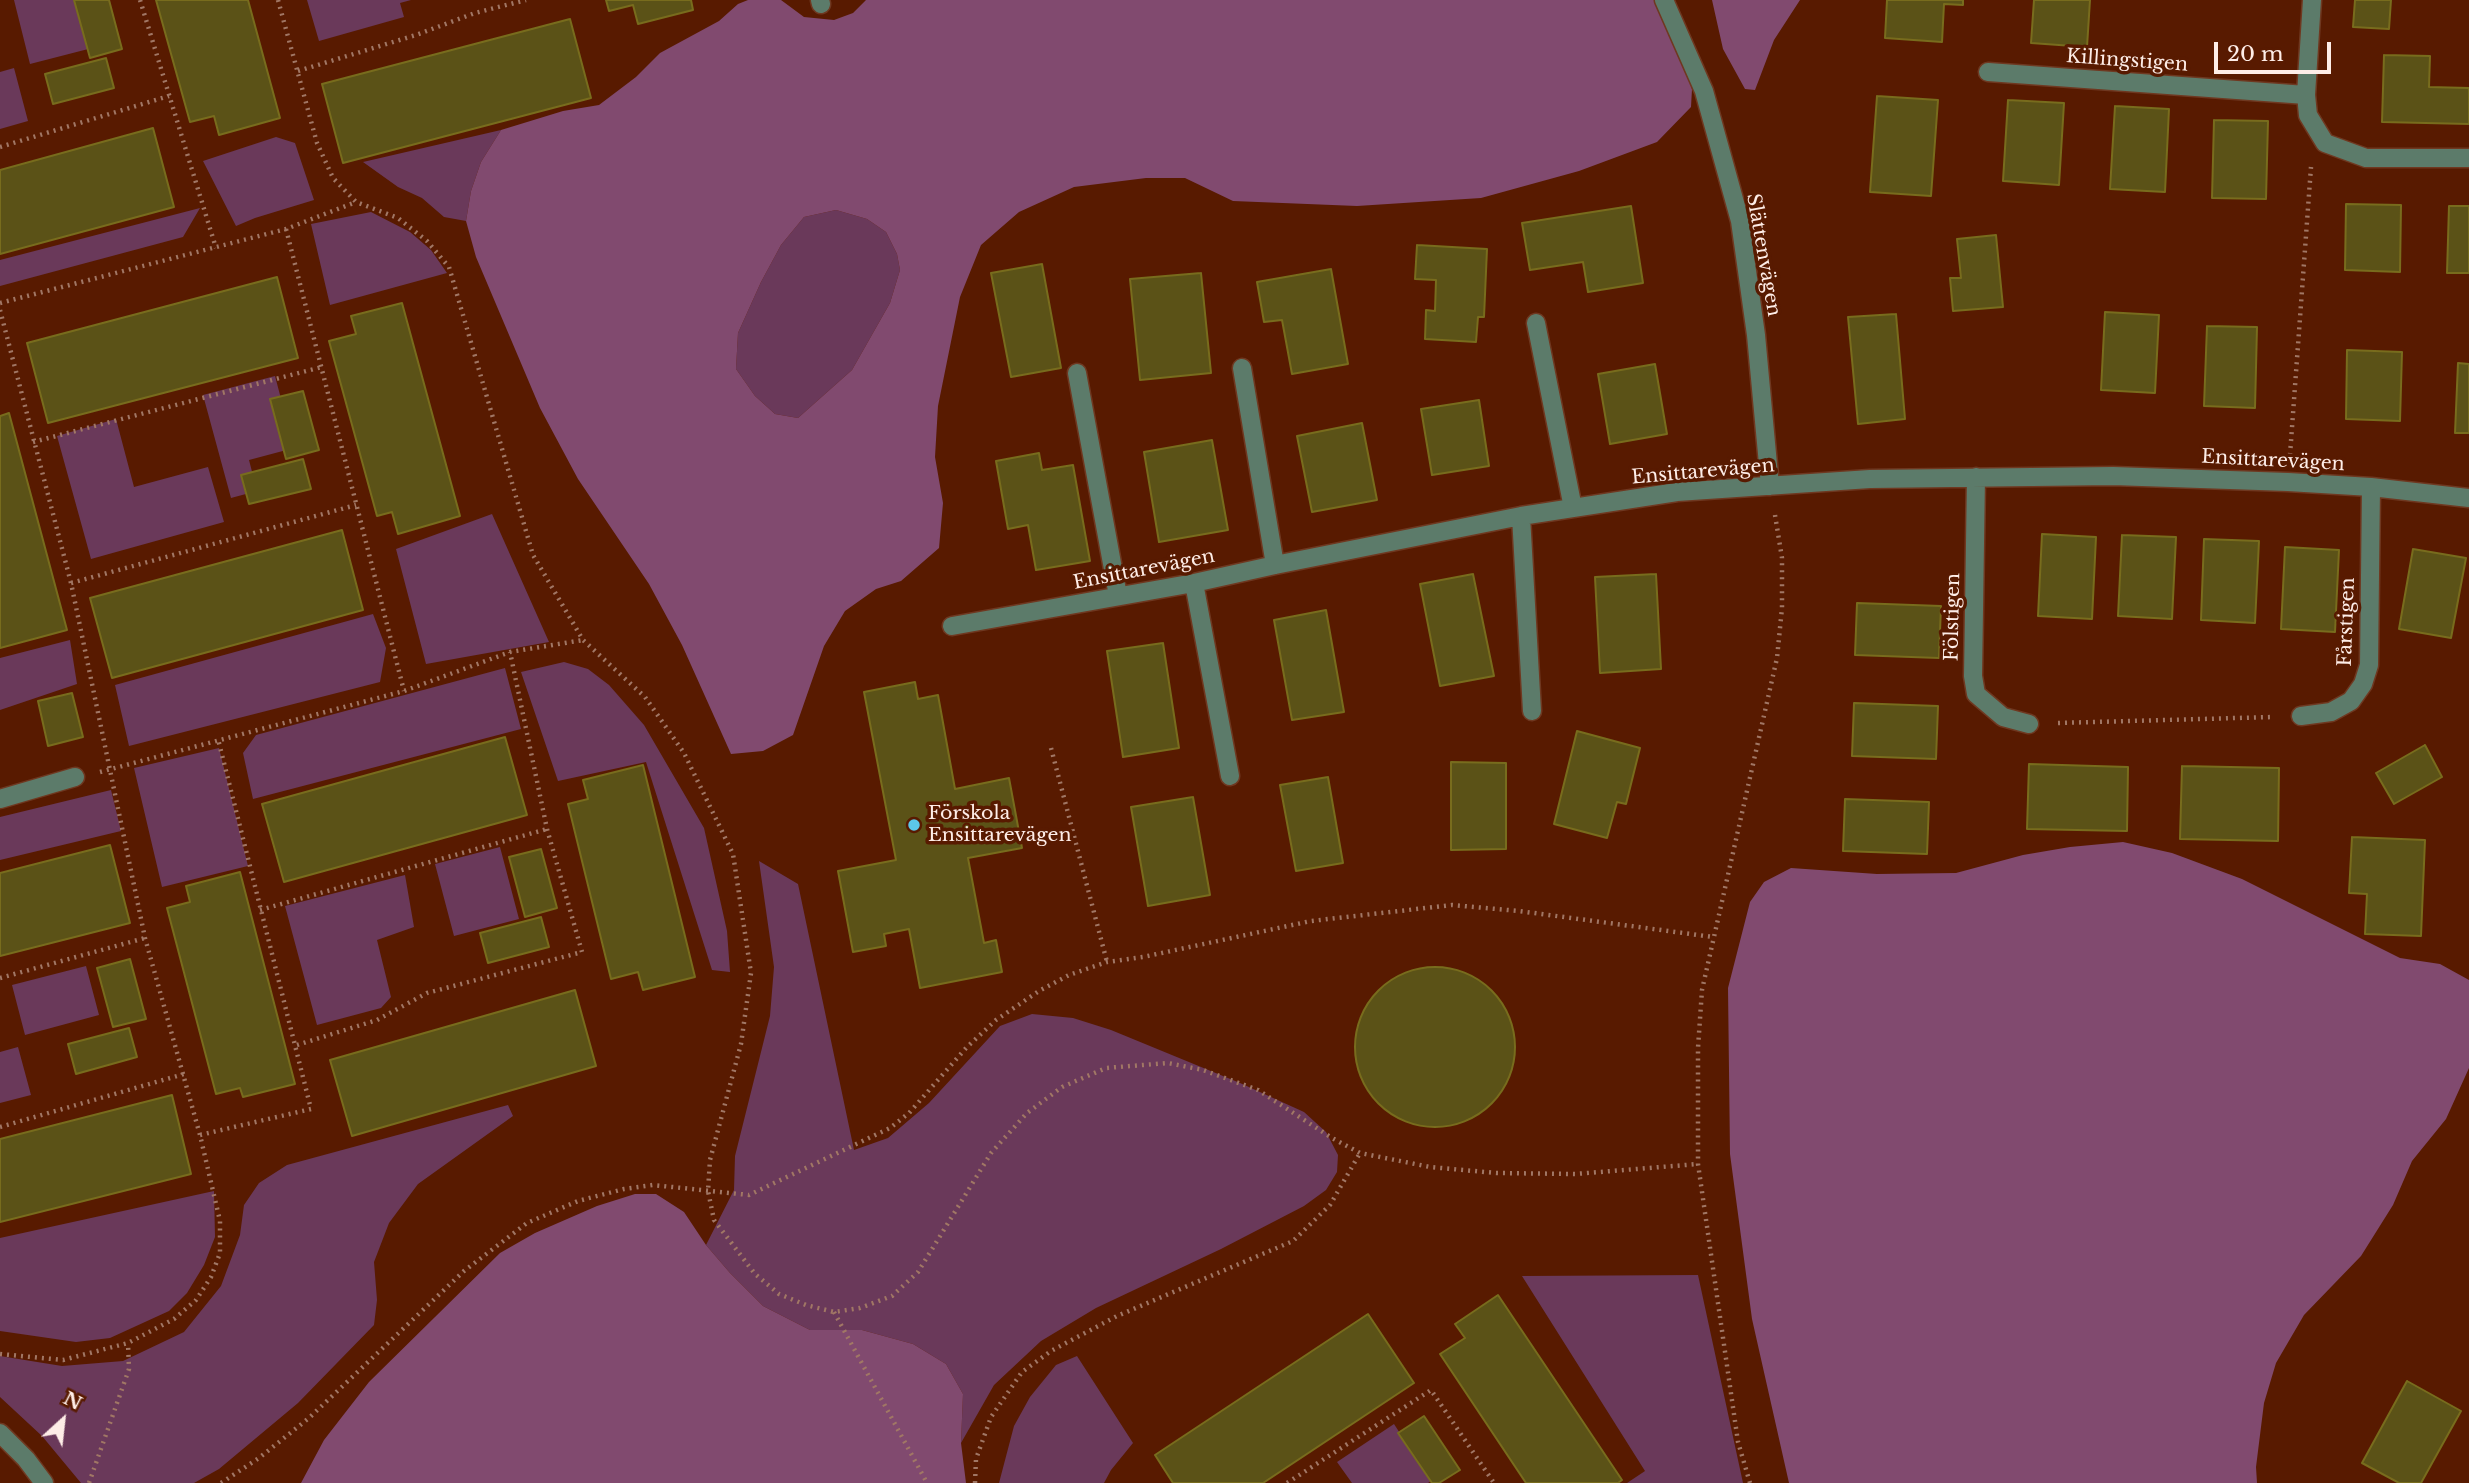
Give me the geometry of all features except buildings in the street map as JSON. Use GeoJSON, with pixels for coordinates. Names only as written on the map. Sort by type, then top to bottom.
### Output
{"type":"FeatureCollection","features":[{"type":"Feature","properties":{"kind":"street","name":"Slättenvägen"},"geometry":{"type":"LineString","coordinates":[[1664,0],[1704,91],[1740,221],[1770,486]]}},
{"type":"Feature","properties":{"kind":"street"},"geometry":{"type":"LineString","coordinates":[[2312,0],[2306,95],[2308,115],[2325,143],[2365,158],[2469,158]]}},
{"type":"Feature","properties":{"kind":"street","name":"Killingstigen"},"geometry":{"type":"LineString","coordinates":[[1987,72],[2306,95]]}},
{"type":"Feature","properties":{"kind":"street"},"geometry":{"type":"LineString","coordinates":[[1536,323],[1573,508]]}},
{"type":"Feature","properties":{"kind":"street"},"geometry":{"type":"LineString","coordinates":[[1242,368],[1275,565]]}},
{"type":"Feature","properties":{"kind":"street"},"geometry":{"type":"LineString","coordinates":[[1077,373],[1118,596]]}},
{"type":"Feature","properties":{"kind":"street","name":"Ensittarevägen"},"geometry":{"type":"LineString","coordinates":[[953,626],[1194,583],[1521,516],[1677,492],[1870,479],[2113,476],[2371,487],[2469,498]]}},
{"type":"Feature","properties":{"kind":"street","name":"Fölstigen"},"geometry":{"type":"LineString","coordinates":[[1976,477],[1973,676],[1976,694],[2004,717],[2029,724]]}},
{"type":"Feature","properties":{"kind":"street","name":"Fårstigen"},"geometry":{"type":"LineString","coordinates":[[2301,716],[2331,712],[2351,701],[2363,684],[2370,664],[2371,487]]}},
{"type":"Feature","properties":{"kind":"street"},"geometry":{"type":"LineString","coordinates":[[1521,516],[1532,711]]}},
{"type":"Feature","properties":{"kind":"street"},"geometry":{"type":"LineString","coordinates":[[1194,583],[1230,776]]}},
{"type":"Feature","properties":{"kind":"street"},"geometry":{"type":"LineString","coordinates":[[0,799],[75,777]]}},
{"type":"Feature","properties":{"kind":"street"},"geometry":{"type":"LineString","coordinates":[[0,1433],[26,1459],[44,1483]]}},
{"type":"Feature","properties":{"kind":"path"},"geometry":{"type":"LineString","coordinates":[[140,0],[216,248]]}},
{"type":"Feature","properties":{"kind":"path"},"geometry":{"type":"LineString","coordinates":[[278,0],[317,143],[333,178],[356,202],[398,218],[427,241],[449,267],[533,555],[583,640],[645,697],[684,753],[733,854],[751,973],[741,1044],[710,1160],[708,1191],[714,1220],[755,1274],[779,1294],[806,1305],[834,1311],[860,1308],[892,1296],[918,1272],[991,1153],[1027,1113],[1062,1087],[1106,1068],[1168,1063],[1203,1070],[1258,1090],[1360,1153],[1430,1167],[1496,1174],[1574,1174],[1698,1164]]}},
{"type":"Feature","properties":{"kind":"path"},"geometry":{"type":"LineString","coordinates":[[299,71],[416,35],[475,13],[526,0]]}},
{"type":"Feature","properties":{"kind":"path"},"geometry":{"type":"LineString","coordinates":[[0,147],[169,96]]}},
{"type":"Feature","properties":{"kind":"path"},"geometry":{"type":"LineString","coordinates":[[2288,482],[2314,128]]}},
{"type":"Feature","properties":{"kind":"path"},"geometry":{"type":"LineString","coordinates":[[0,303],[286,229],[356,202]]}},
{"type":"Feature","properties":{"kind":"path"},"geometry":{"type":"LineString","coordinates":[[286,229],[404,691]]}},
{"type":"Feature","properties":{"kind":"path"},"geometry":{"type":"LineString","coordinates":[[0,310],[71,583],[145,938],[201,1135],[220,1221],[220,1253],[211,1278],[196,1300],[174,1319],[128,1343],[63,1360],[0,1354]]}},
{"type":"Feature","properties":{"kind":"path"},"geometry":{"type":"LineString","coordinates":[[33,442],[322,367]]}},
{"type":"Feature","properties":{"kind":"path"},"geometry":{"type":"LineString","coordinates":[[1750,1483],[1738,1442],[1698,1164],[1698,1048],[1702,990],[1777,657],[1782,608],[1782,558],[1770,486]]}},
{"type":"Feature","properties":{"kind":"path"},"geometry":{"type":"LineString","coordinates":[[71,583],[356,505]]}},
{"type":"Feature","properties":{"kind":"path"},"geometry":{"type":"LineString","coordinates":[[75,777],[404,691],[510,652],[583,640]]}},
{"type":"Feature","properties":{"kind":"path"},"geometry":{"type":"LineString","coordinates":[[297,1045],[377,1020],[427,993],[582,952],[547,829],[510,652]]}},
{"type":"Feature","properties":{"kind":"path"},"geometry":{"type":"LineString","coordinates":[[2029,724],[2301,716]]}},
{"type":"Feature","properties":{"kind":"path"},"geometry":{"type":"LineString","coordinates":[[201,1135],[312,1109],[218,739]]}},
{"type":"Feature","properties":{"kind":"path"},"geometry":{"type":"LineString","coordinates":[[1051,748],[1108,962]]}},
{"type":"Feature","properties":{"kind":"path"},"geometry":{"type":"LineString","coordinates":[[260,910],[547,829]]}},
{"type":"Feature","properties":{"kind":"path"},"geometry":{"type":"LineString","coordinates":[[221,1483],[259,1458],[309,1419],[464,1271],[527,1223],[578,1201],[624,1189],[653,1185],[749,1195],[890,1128],[909,1112],[967,1047],[996,1020],[1039,991],[1069,975],[1108,962],[1311,921],[1452,905],[1519,911],[1713,937]]}},
{"type":"Feature","properties":{"kind":"path"},"geometry":{"type":"LineString","coordinates":[[0,978],[145,938]]}},
{"type":"Feature","properties":{"kind":"path"},"geometry":{"type":"LineString","coordinates":[[0,1127],[184,1074]]}},
{"type":"Feature","properties":{"kind":"path"},"geometry":{"type":"LineString","coordinates":[[975,1483],[976,1459],[991,1417],[1022,1372],[1051,1351],[1117,1316],[1293,1241],[1329,1205],[1360,1153]]}},
{"type":"Feature","properties":{"kind":"path"},"geometry":{"type":"LineString","coordinates":[[834,1311],[927,1483]]}},
{"type":"Feature","properties":{"kind":"path"},"geometry":{"type":"LineString","coordinates":[[89,1483],[129,1369],[128,1343]]}},
{"type":"Feature","properties":{"kind":"path"},"geometry":{"type":"LineString","coordinates":[[1287,1483],[1431,1390],[1494,1483]]}},
{"type":"Feature","properties":{"kind":"shaded area"},"geometry":{"type":"Polygon","coordinates":[[[14,0],[83,0],[96,47],[30,64],[14,0]]]}},
{"type":"Feature","properties":{"kind":"shaded area"},"geometry":{"type":"Polygon","coordinates":[[[307,0],[411,0],[400,3],[404,17],[319,41],[307,0]]]}},
{"type":"Feature","properties":{"kind":"shaded area"},"geometry":{"type":"Polygon","coordinates":[[[748,0],[781,0],[804,17],[834,20],[853,13],[866,0],[1656,0],[1685,65],[1692,89],[1691,107],[1657,142],[1579,171],[1481,198],[1357,206],[1233,201],[1185,178],[1146,178],[1074,187],[1019,212],[981,245],[960,297],[938,406],[935,457],[943,503],[939,548],[901,581],[876,589],[845,611],[824,646],[793,735],[763,751],[731,754],[682,645],[649,584],[578,479],[540,408],[476,257],[466,221],[471,191],[481,162],[501,130],[563,111],[599,105],[636,77],[660,53],[719,21],[738,4],[748,0]],[[836,210],[804,217],[781,245],[761,282],[738,333],[736,369],[755,396],[775,414],[798,418],[852,370],[890,303],[900,270],[897,254],[886,232],[867,219],[836,210]]]}},
{"type":"Feature","properties":{"kind":"shaded area"},"geometry":{"type":"Polygon","coordinates":[[[1712,0],[1800,0],[1774,40],[1755,90],[1745,89],[1723,49],[1712,0]]]}},
{"type":"Feature","properties":{"kind":"shaded area"},"geometry":{"type":"Polygon","coordinates":[[[14,68],[28,121],[0,129],[0,72],[14,68]]]}},
{"type":"Feature","properties":{"kind":"shaded area"},"geometry":{"type":"Polygon","coordinates":[[[501,130],[481,162],[471,191],[466,221],[444,217],[422,198],[398,187],[363,162],[501,130]]]}},
{"type":"Feature","properties":{"kind":"shaded area"},"geometry":{"type":"Polygon","coordinates":[[[276,137],[295,143],[314,200],[236,226],[203,161],[276,137]]]}},
{"type":"Feature","properties":{"kind":"shaded area"},"geometry":{"type":"Polygon","coordinates":[[[200,208],[183,237],[0,286],[0,260],[200,208]]]}},
{"type":"Feature","properties":{"kind":"shaded area"},"geometry":{"type":"Polygon","coordinates":[[[836,210],[867,219],[886,232],[897,254],[900,270],[890,303],[852,370],[798,418],[775,414],[755,396],[736,369],[738,333],[781,245],[804,217],[836,210]]]}},
{"type":"Feature","properties":{"kind":"shaded area"},"geometry":{"type":"Polygon","coordinates":[[[371,212],[410,232],[431,250],[447,273],[330,305],[311,224],[371,212]]]}},
{"type":"Feature","properties":{"kind":"shaded area"},"geometry":{"type":"Polygon","coordinates":[[[275,376],[294,448],[249,460],[257,491],[231,498],[203,395],[275,376]]]}},
{"type":"Feature","properties":{"kind":"shaded area"},"geometry":{"type":"Polygon","coordinates":[[[116,419],[134,487],[208,467],[224,522],[91,559],[57,436],[116,419]]]}},
{"type":"Feature","properties":{"kind":"shaded area"},"geometry":{"type":"Polygon","coordinates":[[[492,514],[549,642],[426,664],[396,549],[492,514]]]}},
{"type":"Feature","properties":{"kind":"shaded area"},"geometry":{"type":"Polygon","coordinates":[[[373,614],[386,648],[380,682],[129,746],[115,685],[373,614]]]}},
{"type":"Feature","properties":{"kind":"shaded area"},"geometry":{"type":"Polygon","coordinates":[[[70,640],[77,684],[0,710],[0,658],[70,640]]]}},
{"type":"Feature","properties":{"kind":"shaded area"},"geometry":{"type":"Polygon","coordinates":[[[564,662],[588,669],[609,685],[644,725],[704,828],[727,931],[730,972],[712,970],[646,762],[558,781],[521,672],[564,662]]]}},
{"type":"Feature","properties":{"kind":"shaded area"},"geometry":{"type":"Polygon","coordinates":[[[505,668],[521,729],[253,799],[243,753],[256,735],[505,668]]]}},
{"type":"Feature","properties":{"kind":"shaded area"},"geometry":{"type":"Polygon","coordinates":[[[219,748],[248,866],[162,887],[134,768],[219,748]]]}},
{"type":"Feature","properties":{"kind":"shaded area"},"geometry":{"type":"Polygon","coordinates":[[[111,790],[121,831],[0,860],[0,817],[111,790]]]}},
{"type":"Feature","properties":{"kind":"shaded area"},"geometry":{"type":"Polygon","coordinates":[[[2123,842],[2172,853],[2242,879],[2400,958],[2440,964],[2469,980],[2469,1068],[2446,1119],[2412,1161],[2393,1205],[2361,1256],[2304,1315],[2276,1363],[2264,1403],[2256,1467],[2257,1483],[1789,1483],[1752,1319],[1730,1154],[1728,988],[1750,902],[1764,882],[1791,868],[1877,874],[1956,873],[2023,855],[2123,842]]]}},
{"type":"Feature","properties":{"kind":"shaded area"},"geometry":{"type":"Polygon","coordinates":[[[500,847],[519,919],[454,936],[435,864],[500,847]]]}},
{"type":"Feature","properties":{"kind":"shaded area"},"geometry":{"type":"Polygon","coordinates":[[[759,861],[798,884],[854,1150],[888,1138],[929,1103],[1000,1026],[1032,1014],[1073,1018],[1111,1030],[1304,1112],[1326,1132],[1338,1155],[1337,1172],[1326,1190],[1304,1206],[1096,1308],[1041,1341],[994,1385],[961,1443],[963,1394],[946,1364],[913,1344],[862,1330],[810,1330],[763,1306],[706,1245],[734,1190],[735,1156],[770,1016],[774,967],[759,861]]]}},
{"type":"Feature","properties":{"kind":"shaded area"},"geometry":{"type":"Polygon","coordinates":[[[405,875],[414,927],[377,940],[391,997],[381,1008],[317,1025],[285,906],[405,875]]]}},
{"type":"Feature","properties":{"kind":"shaded area"},"geometry":{"type":"Polygon","coordinates":[[[86,966],[99,1015],[25,1035],[12,985],[86,966]]]}},
{"type":"Feature","properties":{"kind":"shaded area"},"geometry":{"type":"Polygon","coordinates":[[[18,1047],[31,1095],[0,1103],[0,1052],[18,1047]]]}},
{"type":"Feature","properties":{"kind":"shaded area"},"geometry":{"type":"Polygon","coordinates":[[[508,1105],[513,1116],[418,1184],[389,1223],[374,1262],[377,1300],[374,1325],[298,1403],[219,1469],[194,1483],[81,1483],[42,1436],[0,1397],[0,1356],[62,1366],[123,1361],[184,1332],[221,1286],[240,1235],[244,1205],[259,1183],[287,1165],[508,1105]]]}},
{"type":"Feature","properties":{"kind":"shaded area"},"geometry":{"type":"Polygon","coordinates":[[[214,1191],[215,1237],[204,1265],[187,1293],[169,1311],[110,1338],[76,1342],[0,1331],[0,1238],[214,1191]]]}},
{"type":"Feature","properties":{"kind":"shaded area"},"geometry":{"type":"Polygon","coordinates":[[[635,1194],[656,1194],[684,1212],[706,1245],[763,1306],[810,1330],[862,1330],[913,1344],[946,1364],[963,1394],[961,1443],[966,1483],[301,1483],[324,1440],[369,1382],[500,1253],[535,1233],[597,1206],[635,1194]]]}},
{"type":"Feature","properties":{"kind":"shaded area"},"geometry":{"type":"Polygon","coordinates":[[[1698,1275],[1743,1483],[1627,1483],[1645,1471],[1522,1276],[1698,1275]]]}},
{"type":"Feature","properties":{"kind":"shaded area"},"geometry":{"type":"Polygon","coordinates":[[[1077,1356],[1133,1443],[1104,1483],[999,1483],[1014,1426],[1030,1397],[1056,1365],[1077,1356]]]}},
{"type":"Feature","properties":{"kind":"shaded area"},"geometry":{"type":"Polygon","coordinates":[[[1394,1424],[1431,1481],[1352,1483],[1337,1462],[1394,1424]]]}},
{"type":"Feature","properties":{"kind":"place","name":"Förskola Ensittarevägen"},"geometry":{"type":"Point","coordinates":[914,825]}}]}
